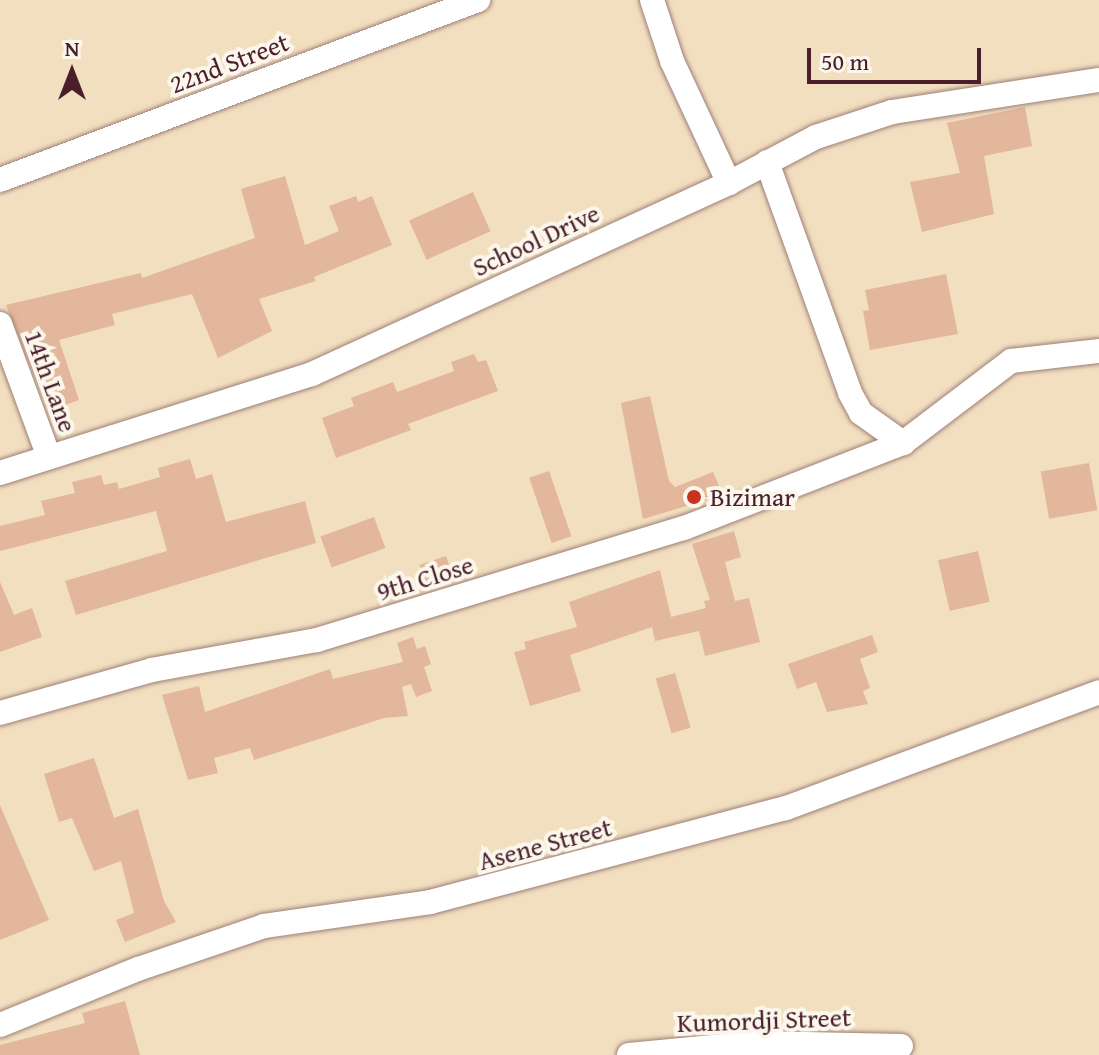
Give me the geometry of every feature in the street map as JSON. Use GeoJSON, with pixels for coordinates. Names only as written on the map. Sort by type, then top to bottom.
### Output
{"type":"FeatureCollection","features":[{"type":"Feature","properties":{"kind":"street","name":"22nd Street"},"geometry":{"type":"LineString","coordinates":[[0,180],[478,0]]}},
{"type":"Feature","properties":{"kind":"street"},"geometry":{"type":"LineString","coordinates":[[652,0],[672,61],[729,183]]}},
{"type":"Feature","properties":{"kind":"street","name":"School Drive"},"geometry":{"type":"LineString","coordinates":[[0,473],[312,374],[729,183],[816,137],[892,112],[1099,80]]}},
{"type":"Feature","properties":{"kind":"street"},"geometry":{"type":"LineString","coordinates":[[767,162],[850,393],[861,413],[903,443]]}},
{"type":"Feature","properties":{"kind":"street","name":"14th Lane"},"geometry":{"type":"LineString","coordinates":[[0,324],[49,457]]}},
{"type":"Feature","properties":{"kind":"street","name":"9th Close"},"geometry":{"type":"LineString","coordinates":[[0,713],[152,670],[317,640],[684,528],[903,443],[1011,361],[1099,351]]}},
{"type":"Feature","properties":{"kind":"street","name":"Asene Street"},"geometry":{"type":"LineString","coordinates":[[0,1025],[138,969],[264,926],[430,902],[786,808],[1099,692]]}},
{"type":"Feature","properties":{"kind":"street","name":"Kumordji Street"},"geometry":{"type":"LineString","coordinates":[[629,1055],[755,1043],[901,1046]]}},
{"type":"Feature","properties":{"kind":"building"},"geometry":{"type":"Polygon","coordinates":[[[1025,107],[1032,146],[984,156],[994,214],[922,232],[910,182],[960,173],[947,123],[1025,107]]]}},
{"type":"Feature","properties":{"kind":"building"},"geometry":{"type":"Polygon","coordinates":[[[285,176],[305,245],[339,231],[329,206],[356,196],[358,202],[372,196],[392,245],[314,277],[316,281],[259,299],[272,331],[218,358],[192,294],[112,314],[115,325],[59,340],[79,400],[48,411],[6,305],[141,273],[142,278],[255,238],[241,189],[285,176]]]}},
{"type":"Feature","properties":{"kind":"building"},"geometry":{"type":"Polygon","coordinates":[[[473,192],[490,231],[427,260],[409,220],[473,192]]]}},
{"type":"Feature","properties":{"kind":"building"},"geometry":{"type":"Polygon","coordinates":[[[946,274],[958,334],[870,350],[863,311],[869,310],[865,290],[946,274]]]}},
{"type":"Feature","properties":{"kind":"building"},"geometry":{"type":"Polygon","coordinates":[[[474,354],[478,362],[486,360],[498,391],[408,424],[411,430],[336,458],[322,418],[354,406],[351,398],[393,382],[397,392],[454,371],[451,362],[474,354]]]}},
{"type":"Feature","properties":{"kind":"building"},"geometry":{"type":"Polygon","coordinates":[[[650,396],[669,481],[675,487],[713,472],[723,495],[643,519],[621,403],[650,396]]]}},
{"type":"Feature","properties":{"kind":"building"},"geometry":{"type":"Polygon","coordinates":[[[190,459],[196,479],[212,474],[226,522],[305,501],[316,543],[76,615],[65,581],[167,551],[156,511],[0,551],[0,526],[45,515],[41,501],[75,493],[72,482],[101,475],[104,485],[117,482],[119,489],[160,477],[158,468],[190,459]]]}},
{"type":"Feature","properties":{"kind":"building"},"geometry":{"type":"Polygon","coordinates":[[[1089,463],[1097,510],[1049,519],[1041,472],[1089,463]]]}},
{"type":"Feature","properties":{"kind":"building"},"geometry":{"type":"Polygon","coordinates":[[[549,471],[571,536],[552,543],[529,478],[549,471]]]}},
{"type":"Feature","properties":{"kind":"building"},"geometry":{"type":"Polygon","coordinates":[[[374,517],[385,548],[332,568],[320,536],[374,517]]]}},
{"type":"Feature","properties":{"kind":"building"},"geometry":{"type":"Polygon","coordinates":[[[734,531],[741,557],[725,562],[735,601],[749,598],[760,642],[705,656],[699,631],[655,641],[652,627],[570,655],[581,691],[530,706],[514,652],[526,649],[524,642],[577,627],[569,602],[660,570],[671,617],[706,608],[704,601],[710,600],[692,544],[734,531]]]}},
{"type":"Feature","properties":{"kind":"building"},"geometry":{"type":"Polygon","coordinates":[[[978,551],[990,602],[950,611],[938,560],[978,551]]]}},
{"type":"Feature","properties":{"kind":"building"},"geometry":{"type":"Polygon","coordinates":[[[446,556],[453,576],[426,585],[420,565],[446,556]]]}},
{"type":"Feature","properties":{"kind":"building"},"geometry":{"type":"Polygon","coordinates":[[[0,582],[14,615],[32,608],[42,637],[0,652],[0,582]]]}},
{"type":"Feature","properties":{"kind":"building"},"geometry":{"type":"Polygon","coordinates":[[[872,635],[878,652],[860,659],[870,688],[863,691],[868,704],[827,712],[816,682],[797,689],[788,664],[872,635]]]}},
{"type":"Feature","properties":{"kind":"building"},"geometry":{"type":"Polygon","coordinates":[[[413,637],[417,649],[425,646],[431,664],[424,667],[432,691],[416,697],[411,684],[402,687],[408,716],[384,718],[254,760],[250,748],[214,758],[218,773],[188,780],[162,695],[199,686],[205,712],[330,669],[333,679],[403,662],[397,643],[413,637]]]}},
{"type":"Feature","properties":{"kind":"building"},"geometry":{"type":"Polygon","coordinates":[[[675,673],[691,728],[671,733],[656,679],[675,673]]]}},
{"type":"Feature","properties":{"kind":"building"},"geometry":{"type":"Polygon","coordinates":[[[94,758],[114,818],[138,809],[164,901],[176,922],[125,942],[116,920],[134,913],[121,861],[94,871],[72,818],[59,822],[44,774],[94,758]]]}},
{"type":"Feature","properties":{"kind":"building"},"geometry":{"type":"Polygon","coordinates":[[[0,805],[49,920],[0,940],[0,805]]]}},
{"type":"Feature","properties":{"kind":"building"},"geometry":{"type":"Polygon","coordinates":[[[125,1001],[140,1055],[0,1055],[0,1045],[85,1023],[82,1013],[125,1001]]]}},
{"type":"Feature","properties":{"kind":"place","name":"Bizimar"},"geometry":{"type":"Point","coordinates":[694,497]}}]}
